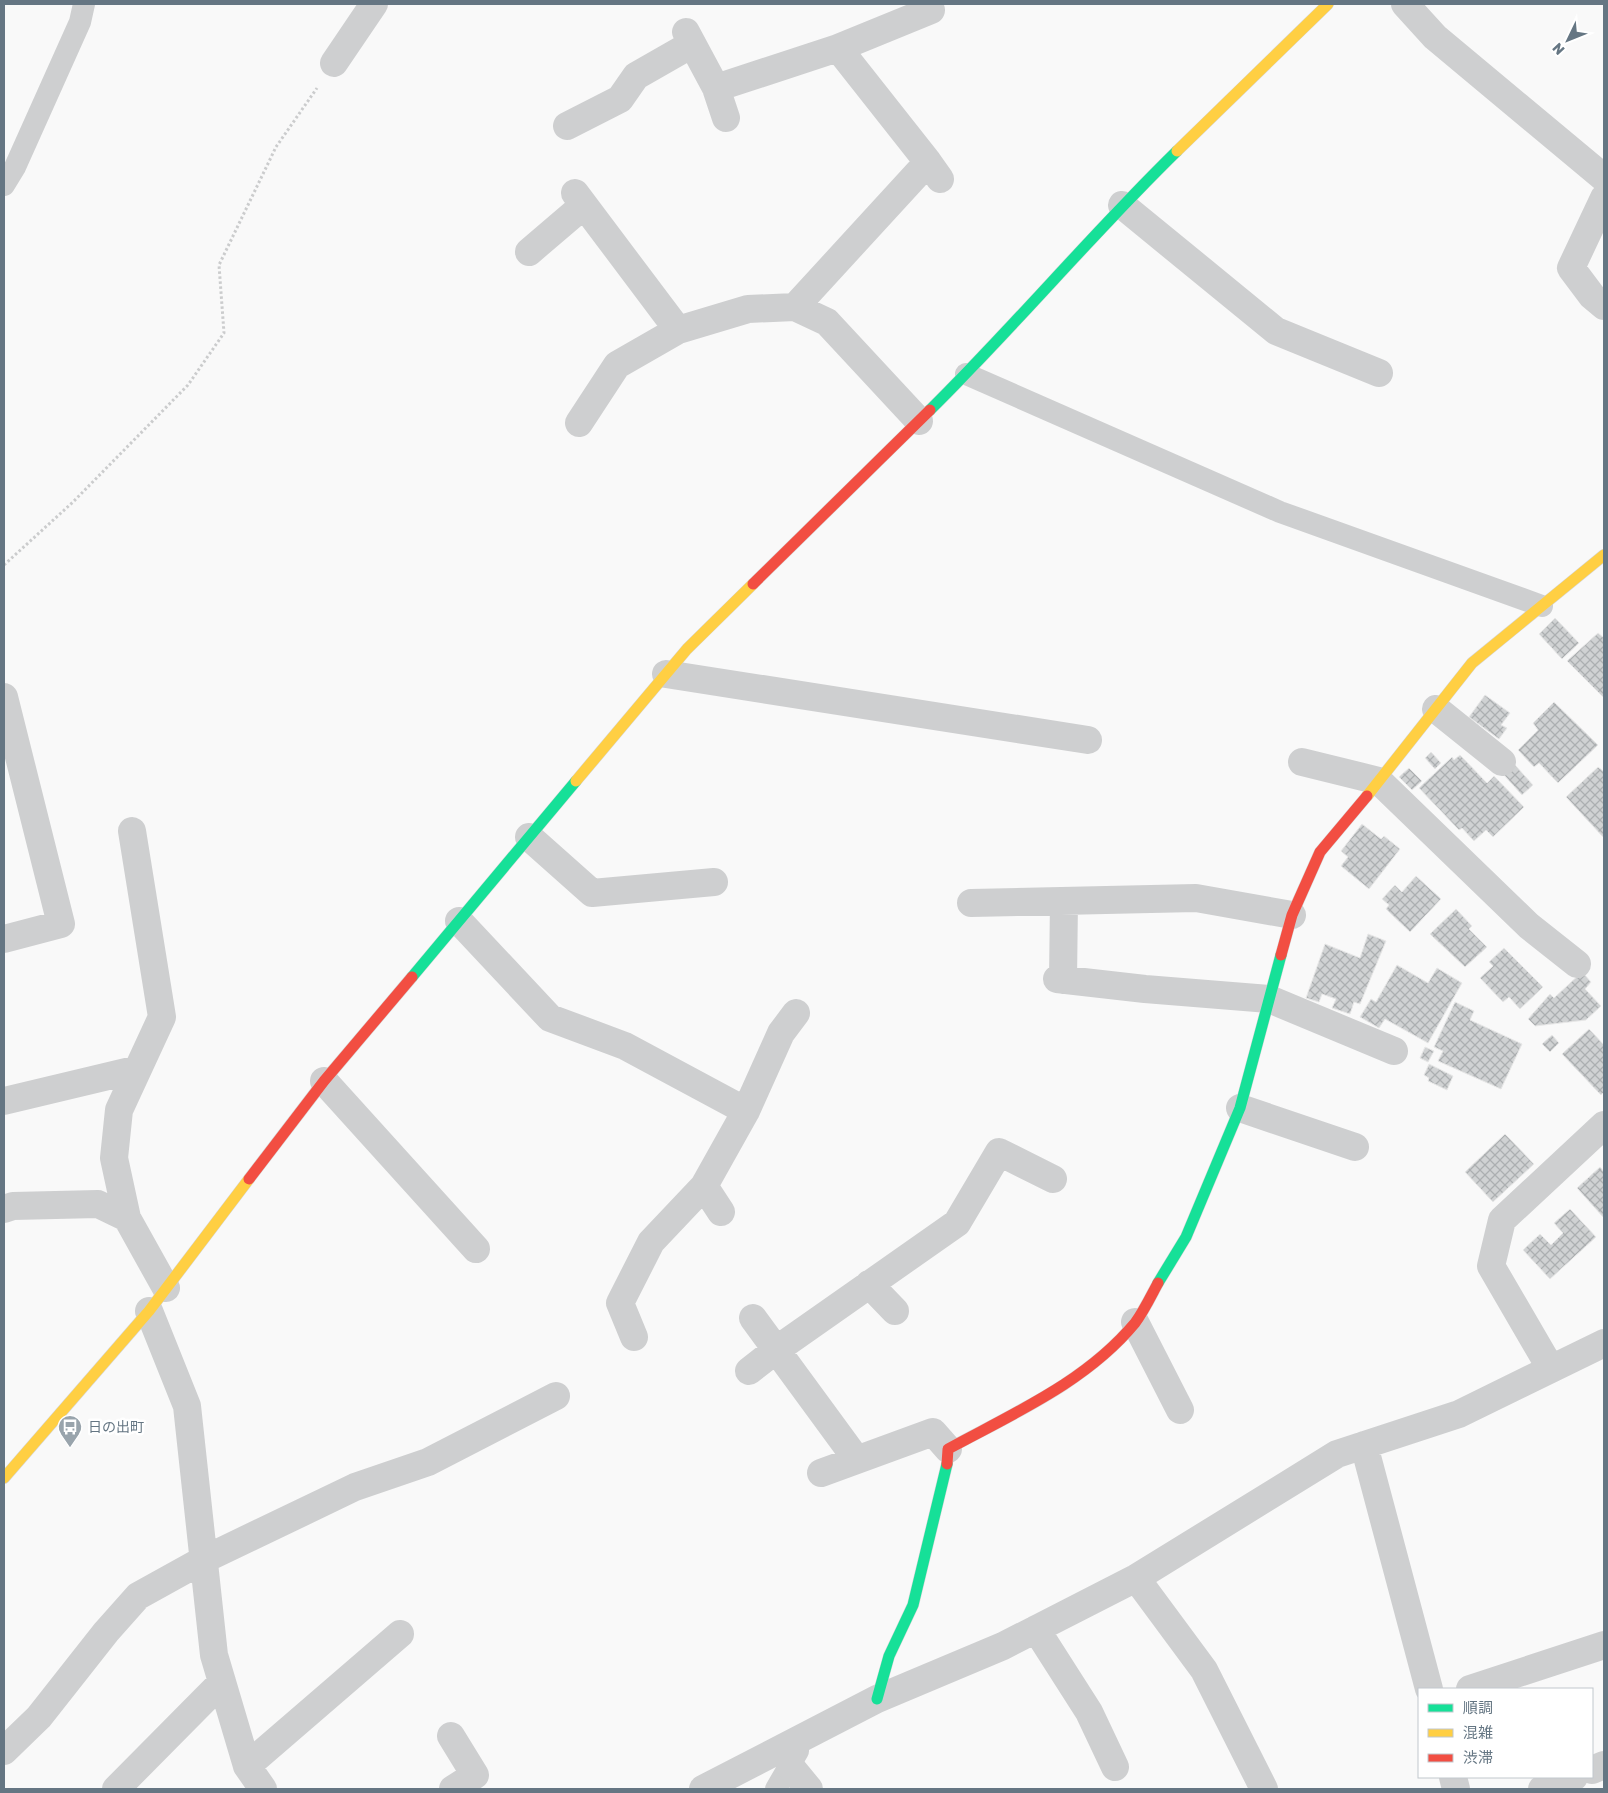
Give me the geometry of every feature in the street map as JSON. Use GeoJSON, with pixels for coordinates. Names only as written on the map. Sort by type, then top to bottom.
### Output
{"type":"FeatureCollection","features":[{"type":"Feature","properties":{"kind":"street"},"geometry":{"type":"LineString","coordinates":[[334,63],[374,4]]}},
{"type":"Feature","properties":{"kind":"street"},"geometry":{"type":"LineString","coordinates":[[4,1478],[149,1311],[324,1081],[687,649],[966,374],[1122,205],[1328,4]]}},
{"type":"Feature","properties":{"kind":"street"},"geometry":{"type":"LineString","coordinates":[[1405,4],[1435,36],[1604,178]]}},
{"type":"Feature","properties":{"kind":"street"},"geometry":{"type":"LineString","coordinates":[[716,88],[838,48],[931,10]]}},
{"type":"Feature","properties":{"kind":"street"},"geometry":{"type":"LineString","coordinates":[[567,126],[620,99],[636,76],[689,38],[716,88],[726,118]]}},
{"type":"Feature","properties":{"kind":"street"},"geometry":{"type":"LineString","coordinates":[[795,307],[934,170],[838,48]]}},
{"type":"Feature","properties":{"kind":"street"},"geometry":{"type":"LineString","coordinates":[[1604,198],[1571,268],[1592,296],[1604,306]]}},
{"type":"Feature","properties":{"kind":"street"},"geometry":{"type":"LineString","coordinates":[[529,252],[580,199],[678,330]]}},
{"type":"Feature","properties":{"kind":"street"},"geometry":{"type":"LineString","coordinates":[[1122,205],[1276,330],[1379,373]]}},
{"type":"Feature","properties":{"kind":"street"},"geometry":{"type":"LineString","coordinates":[[579,423],[618,365],[678,330],[748,309],[795,307],[827,322],[919,421]]}},
{"type":"Feature","properties":{"kind":"street"},"geometry":{"type":"LineString","coordinates":[[948,1449],[1066,1383],[1094,1364],[1135,1322],[1186,1237],[1240,1108],[1292,915],[1320,852],[1472,663],[1604,555]]}},
{"type":"Feature","properties":{"kind":"street"},"geometry":{"type":"LineString","coordinates":[[666,674],[1088,740]]}},
{"type":"Feature","properties":{"kind":"street"},"geometry":{"type":"LineString","coordinates":[[4,697],[61,924],[4,939]]}},
{"type":"Feature","properties":{"kind":"street"},"geometry":{"type":"LineString","coordinates":[[1436,709],[1502,762]]}},
{"type":"Feature","properties":{"kind":"street"},"geometry":{"type":"LineString","coordinates":[[1302,762],[1379,781],[1529,926],[1577,964]]}},
{"type":"Feature","properties":{"kind":"street"},"geometry":{"type":"LineString","coordinates":[[132,831],[162,1017],[119,1110],[114,1158],[127,1218],[166,1288]]}},
{"type":"Feature","properties":{"kind":"street"},"geometry":{"type":"LineString","coordinates":[[530,837],[592,893],[714,882]]}},
{"type":"Feature","properties":{"kind":"street"},"geometry":{"type":"LineString","coordinates":[[971,903],[1196,898],[1292,915]]}},
{"type":"Feature","properties":{"kind":"street"},"geometry":{"type":"LineString","coordinates":[[1064,901],[1060,979],[1145,989],[1269,999],[1394,1051]]}},
{"type":"Feature","properties":{"kind":"street"},"geometry":{"type":"LineString","coordinates":[[459,921],[550,1018],[625,1046],[746,1111]]}},
{"type":"Feature","properties":{"kind":"street"},"geometry":{"type":"LineString","coordinates":[[634,1337],[620,1302],[650,1242],[704,1186],[746,1111],[781,1033],[796,1013]]}},
{"type":"Feature","properties":{"kind":"street"},"geometry":{"type":"LineString","coordinates":[[4,1101],[138,1069]]}},
{"type":"Feature","properties":{"kind":"street"},"geometry":{"type":"LineString","coordinates":[[324,1081],[476,1249]]}},
{"type":"Feature","properties":{"kind":"street"},"geometry":{"type":"LineString","coordinates":[[1240,1108],[1355,1147]]}},
{"type":"Feature","properties":{"kind":"street"},"geometry":{"type":"LineString","coordinates":[[1551,1369],[1491,1266],[1502,1220],[1604,1124]]}},
{"type":"Feature","properties":{"kind":"street"},"geometry":{"type":"LineString","coordinates":[[749,1371],[957,1223],[999,1152],[1053,1179]]}},
{"type":"Feature","properties":{"kind":"street"},"geometry":{"type":"LineString","coordinates":[[704,1186],[721,1212]]}},
{"type":"Feature","properties":{"kind":"street"},"geometry":{"type":"LineString","coordinates":[[4,1209],[13,1206],[98,1204],[127,1218]]}},
{"type":"Feature","properties":{"kind":"street"},"geometry":{"type":"LineString","coordinates":[[869,1284],[895,1311]]}},
{"type":"Feature","properties":{"kind":"street"},"geometry":{"type":"LineString","coordinates":[[149,1311],[187,1406],[214,1655],[247,1766],[263,1789]]}},
{"type":"Feature","properties":{"kind":"street"},"geometry":{"type":"LineString","coordinates":[[753,1318],[856,1460]]}},
{"type":"Feature","properties":{"kind":"street"},"geometry":{"type":"LineString","coordinates":[[1135,1322],[1180,1410]]}},
{"type":"Feature","properties":{"kind":"street"},"geometry":{"type":"LineString","coordinates":[[703,1789],[877,1699],[1003,1646],[1136,1578],[1337,1454],[1459,1414],[1604,1344]]}},
{"type":"Feature","properties":{"kind":"street"},"geometry":{"type":"LineString","coordinates":[[4,1751],[39,1717],[106,1632],[138,1596],[203,1560],[355,1487],[428,1462],[556,1396]]}},
{"type":"Feature","properties":{"kind":"street"},"geometry":{"type":"LineString","coordinates":[[821,1473],[933,1432],[948,1449],[946,1472],[913,1604],[889,1656],[877,1699]]}},
{"type":"Feature","properties":{"kind":"street"},"geometry":{"type":"LineString","coordinates":[[1364,1445],[1429,1688]]}},
{"type":"Feature","properties":{"kind":"street"},"geometry":{"type":"LineString","coordinates":[[1136,1578],[1204,1670],[1264,1789]]}},
{"type":"Feature","properties":{"kind":"street"},"geometry":{"type":"LineString","coordinates":[[1036,1629],[1089,1712],[1115,1767]]}},
{"type":"Feature","properties":{"kind":"street"},"geometry":{"type":"LineString","coordinates":[[247,1766],[400,1634]]}},
{"type":"Feature","properties":{"kind":"street"},"geometry":{"type":"LineString","coordinates":[[1473,1688],[1604,1645]]}},
{"type":"Feature","properties":{"kind":"street"},"geometry":{"type":"LineString","coordinates":[[116,1789],[222,1682]]}},
{"type":"Feature","properties":{"kind":"street"},"geometry":{"type":"LineString","coordinates":[[451,1736],[475,1774],[454,1789]]}},
{"type":"Feature","properties":{"kind":"street"},"geometry":{"type":"LineString","coordinates":[[790,1766],[809,1789]]}},
{"type":"Feature","properties":{"kind":"street"},"geometry":{"type":"LineString","coordinates":[[1542,1789],[1571,1778]]}},
{"type":"Feature","properties":{"kind":"lane"},"geometry":{"type":"LineString","coordinates":[[4,185],[15,167],[80,22],[84,4]]}},
{"type":"Feature","properties":{"kind":"lane"},"geometry":{"type":"LineString","coordinates":[[966,374],[1280,512],[1542,606]]}},
{"type":"Feature","properties":{"kind":"lane"},"geometry":{"type":"LineString","coordinates":[[776,1789],[807,1736]]}},
{"type":"Feature","properties":{"kind":"path"},"geometry":{"type":"LineString","coordinates":[[4,565],[73,502],[188,385],[224,334],[219,265],[276,147],[334,63]]}},
{"type":"Feature","properties":{"kind":"building"},"geometry":{"type":"Polygon","coordinates":[[[1555,618],[1579,643],[1562,659],[1539,634],[1555,618]]]}},
{"type":"Feature","properties":{"kind":"building"},"geometry":{"type":"Polygon","coordinates":[[[1598,633],[1604,638],[1604,698],[1567,661],[1598,633]]]}},
{"type":"Feature","properties":{"kind":"building"},"geometry":{"type":"Polygon","coordinates":[[[1485,695],[1510,713],[1501,725],[1507,728],[1499,739],[1469,717],[1485,695]]]}},
{"type":"Feature","properties":{"kind":"building"},"geometry":{"type":"Polygon","coordinates":[[[1554,702],[1598,745],[1558,783],[1539,763],[1534,767],[1518,750],[1538,730],[1533,723],[1554,702]]]}},
{"type":"Feature","properties":{"kind":"building"},"geometry":{"type":"Polygon","coordinates":[[[1431,752],[1441,763],[1435,769],[1425,758],[1431,752]]]}},
{"type":"Feature","properties":{"kind":"building"},"geometry":{"type":"Polygon","coordinates":[[[1460,755],[1487,783],[1494,776],[1524,807],[1493,837],[1486,830],[1474,841],[1462,828],[1459,830],[1419,788],[1452,757],[1454,760],[1460,755]]]}},
{"type":"Feature","properties":{"kind":"building"},"geometry":{"type":"Polygon","coordinates":[[[1514,764],[1533,785],[1522,795],[1503,774],[1514,764]]]}},
{"type":"Feature","properties":{"kind":"building"},"geometry":{"type":"Polygon","coordinates":[[[1598,767],[1603,771],[1604,769],[1604,838],[1566,797],[1598,767]]]}},
{"type":"Feature","properties":{"kind":"building"},"geometry":{"type":"Polygon","coordinates":[[[1409,768],[1422,781],[1412,790],[1399,777],[1409,768]]]}},
{"type":"Feature","properties":{"kind":"building"},"geometry":{"type":"Polygon","coordinates":[[[1362,824],[1381,839],[1384,836],[1400,849],[1369,889],[1341,866],[1348,857],[1341,851],[1362,824]]]}},
{"type":"Feature","properties":{"kind":"building"},"geometry":{"type":"Polygon","coordinates":[[[1416,876],[1441,899],[1410,932],[1386,909],[1389,905],[1382,899],[1395,885],[1402,892],[1416,876]]]}},
{"type":"Feature","properties":{"kind":"building"},"geometry":{"type":"Polygon","coordinates":[[[1456,909],[1472,926],[1469,929],[1487,947],[1465,967],[1430,934],[1456,909]]]}},
{"type":"Feature","properties":{"kind":"building"},"geometry":{"type":"Polygon","coordinates":[[[1368,934],[1386,941],[1360,1004],[1354,1002],[1350,1014],[1332,1008],[1336,999],[1322,994],[1319,1002],[1306,998],[1325,944],[1360,958],[1368,934]]]}},
{"type":"Feature","properties":{"kind":"building"},"geometry":{"type":"Polygon","coordinates":[[[1504,948],[1543,987],[1520,1009],[1509,997],[1503,1002],[1480,978],[1493,966],[1489,962],[1504,948]]]}},
{"type":"Feature","properties":{"kind":"building"},"geometry":{"type":"Polygon","coordinates":[[[1397,965],[1428,983],[1437,968],[1462,983],[1428,1043],[1385,1019],[1379,1028],[1360,1017],[1371,999],[1376,1002],[1397,965]]]}},
{"type":"Feature","properties":{"kind":"building"},"geometry":{"type":"Polygon","coordinates":[[[1582,972],[1591,982],[1585,989],[1601,1006],[1586,1020],[1535,1026],[1528,1019],[1550,994],[1554,998],[1582,972]]]}},
{"type":"Feature","properties":{"kind":"building"},"geometry":{"type":"Polygon","coordinates":[[[1455,1002],[1474,1011],[1470,1020],[1522,1044],[1501,1089],[1438,1061],[1443,1051],[1434,1047],[1455,1002]]]}},
{"type":"Feature","properties":{"kind":"building"},"geometry":{"type":"Polygon","coordinates":[[[1589,1029],[1604,1045],[1604,1092],[1601,1095],[1562,1054],[1589,1029]]]}},
{"type":"Feature","properties":{"kind":"building"},"geometry":{"type":"Polygon","coordinates":[[[1552,1035],[1559,1043],[1550,1052],[1542,1044],[1552,1035]]]}},
{"type":"Feature","properties":{"kind":"building"},"geometry":{"type":"Polygon","coordinates":[[[1425,1047],[1434,1051],[1428,1062],[1420,1058],[1425,1047]]]}},
{"type":"Feature","properties":{"kind":"building"},"geometry":{"type":"Polygon","coordinates":[[[1429,1064],[1453,1076],[1447,1090],[1428,1081],[1429,1078],[1424,1075],[1429,1064]]]}},
{"type":"Feature","properties":{"kind":"building"},"geometry":{"type":"Polygon","coordinates":[[[1505,1134],[1534,1164],[1493,1202],[1465,1172],[1505,1134]]]}},
{"type":"Feature","properties":{"kind":"building"},"geometry":{"type":"Polygon","coordinates":[[[1600,1167],[1604,1172],[1604,1218],[1577,1188],[1600,1167]]]}},
{"type":"Feature","properties":{"kind":"building"},"geometry":{"type":"Polygon","coordinates":[[[1570,1209],[1596,1237],[1550,1279],[1523,1250],[1540,1234],[1551,1245],[1563,1233],[1554,1223],[1570,1209]]]}},
{"type":"Feature","properties":{"kind":"traffic: fast"},"geometry":{"type":"LineString","coordinates":[[930,410],[1177,151]]}},
{"type":"Feature","properties":{"kind":"traffic: fast"},"geometry":{"type":"LineString","coordinates":[[412,977],[576,781]]}},
{"type":"Feature","properties":{"kind":"traffic: fast"},"geometry":{"type":"LineString","coordinates":[[1158,1283],[1186,1237],[1240,1108],[1281,955]]}},
{"type":"Feature","properties":{"kind":"traffic: fast"},"geometry":{"type":"LineString","coordinates":[[877,1699],[889,1656],[913,1605],[947,1464]]}},
{"type":"Feature","properties":{"kind":"traffic: slow"},"geometry":{"type":"LineString","coordinates":[[1177,151],[1328,4]]}},
{"type":"Feature","properties":{"kind":"traffic: slow"},"geometry":{"type":"LineString","coordinates":[[1367,796],[1472,663],[1604,555]]}},
{"type":"Feature","properties":{"kind":"traffic: slow"},"geometry":{"type":"LineString","coordinates":[[576,781],[687,649],[753,584]]}},
{"type":"Feature","properties":{"kind":"traffic: slow"},"geometry":{"type":"LineString","coordinates":[[4,1478],[149,1311],[249,1179]]}},
{"type":"Feature","properties":{"kind":"traffic: jam"},"geometry":{"type":"LineString","coordinates":[[753,584],[930,410]]}},
{"type":"Feature","properties":{"kind":"traffic: jam"},"geometry":{"type":"LineString","coordinates":[[1281,955],[1292,915],[1320,852],[1367,796]]}},
{"type":"Feature","properties":{"kind":"traffic: jam"},"geometry":{"type":"LineString","coordinates":[[249,1179],[324,1081],[412,977]]}},
{"type":"Feature","properties":{"kind":"traffic: jam"},"geometry":{"type":"LineString","coordinates":[[947,1464],[948,1449],[1048,1395],[1094,1363],[1116,1344],[1135,1323],[1158,1283]]}},
{"type":"Feature","properties":{"kind":"place","name":"日の出町"},"geometry":{"type":"Point","coordinates":[70,1448]}}]}
